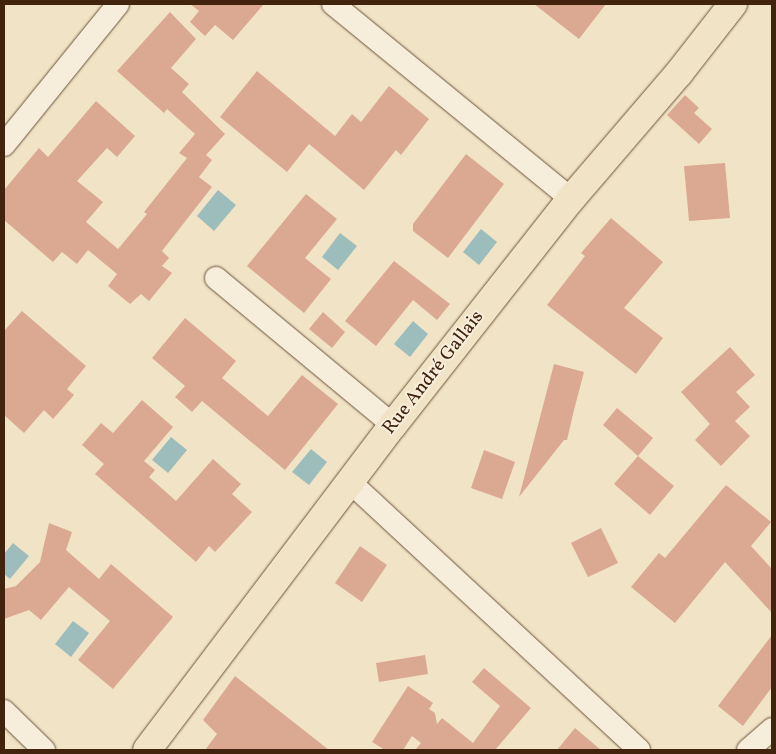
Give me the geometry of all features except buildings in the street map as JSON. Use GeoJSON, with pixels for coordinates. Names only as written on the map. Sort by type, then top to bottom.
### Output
{"type":"FeatureCollection","features":[{"type":"Feature","properties":{"kind":"main road","name":"Rue André Gallais"},"geometry":{"type":"LineString","coordinates":[[147,750],[393,425],[571,199],[679,73],[733,4]]}},
{"type":"Feature","properties":{"kind":"street"},"geometry":{"type":"LineString","coordinates":[[4,145],[118,4]]}},
{"type":"Feature","properties":{"kind":"street"},"geometry":{"type":"LineString","coordinates":[[333,4],[571,199]]}},
{"type":"Feature","properties":{"kind":"street"},"geometry":{"type":"LineString","coordinates":[[216,278],[393,425]]}},
{"type":"Feature","properties":{"kind":"street"},"geometry":{"type":"LineString","coordinates":[[350,482],[639,750]]}},
{"type":"Feature","properties":{"kind":"street"},"geometry":{"type":"LineString","coordinates":[[4,711],[44,750]]}},
{"type":"Feature","properties":{"kind":"street"},"geometry":{"type":"LineString","coordinates":[[748,750],[772,729]]}},
{"type":"Feature","properties":{"kind":"water"},"geometry":{"type":"Polygon","coordinates":[[[218,190],[236,205],[214,231],[197,216],[218,190]]]}},
{"type":"Feature","properties":{"kind":"water"},"geometry":{"type":"Polygon","coordinates":[[[481,229],[497,242],[479,265],[463,252],[481,229]]]}},
{"type":"Feature","properties":{"kind":"water"},"geometry":{"type":"Polygon","coordinates":[[[340,233],[357,246],[338,270],[322,257],[340,233]]]}},
{"type":"Feature","properties":{"kind":"water"},"geometry":{"type":"Polygon","coordinates":[[[413,321],[428,334],[410,357],[394,344],[413,321]]]}},
{"type":"Feature","properties":{"kind":"water"},"geometry":{"type":"Polygon","coordinates":[[[171,437],[187,450],[168,473],[152,460],[171,437]]]}},
{"type":"Feature","properties":{"kind":"water"},"geometry":{"type":"Polygon","coordinates":[[[311,449],[327,462],[309,485],[292,472],[311,449]]]}},
{"type":"Feature","properties":{"kind":"water"},"geometry":{"type":"Polygon","coordinates":[[[13,543],[29,556],[10,579],[4,574],[4,554],[13,543]]]}},
{"type":"Feature","properties":{"kind":"water"},"geometry":{"type":"Polygon","coordinates":[[[73,621],[89,633],[71,657],[55,644],[73,621]]]}}]}
